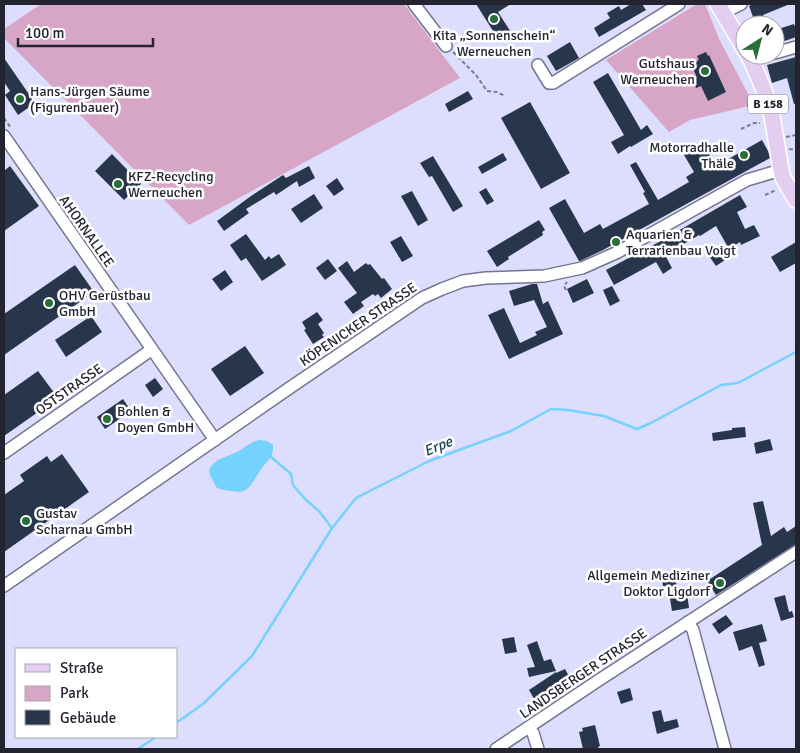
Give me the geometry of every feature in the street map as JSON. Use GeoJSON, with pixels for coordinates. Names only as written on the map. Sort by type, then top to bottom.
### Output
{"type":"FeatureCollection","features":[{"type":"Feature","properties":{"kind":"main road","name":"B 158"},"geometry":{"type":"LineString","coordinates":[[721,8],[735,32]]}},
{"type":"Feature","properties":{"kind":"main road","name":"B 158"},"geometry":{"type":"LineString","coordinates":[[753,65],[764,90],[772,116],[781,170],[796,200]]}},
{"type":"Feature","properties":{"kind":"street"},"geometry":{"type":"LineString","coordinates":[[414,4],[446,46]]}},
{"type":"Feature","properties":{"kind":"street"},"geometry":{"type":"LineString","coordinates":[[538,65],[549,83],[553,84],[679,4]]}},
{"type":"Feature","properties":{"kind":"street"},"geometry":{"type":"LineString","coordinates":[[721,8],[741,4]]}},
{"type":"Feature","properties":{"kind":"street","name":"AHORNALLEE"},"geometry":{"type":"LineString","coordinates":[[6,144],[215,440]]}},
{"type":"Feature","properties":{"kind":"street","name":"KÖPENICKER STRASSE"},"geometry":{"type":"LineString","coordinates":[[4,586],[414,304],[435,292],[472,280],[544,276],[582,268],[618,252],[746,180],[781,170]]}},
{"type":"Feature","properties":{"kind":"street","name":"OSTSTRASSE"},"geometry":{"type":"LineString","coordinates":[[4,452],[151,350]]}},
{"type":"Feature","properties":{"kind":"street","name":"LANDSBERGER STRASSE"},"geometry":{"type":"LineString","coordinates":[[496,749],[796,552]]}},
{"type":"Feature","properties":{"kind":"street"},"geometry":{"type":"LineString","coordinates":[[688,622],[693,630],[725,749]]}},
{"type":"Feature","properties":{"kind":"street"},"geometry":{"type":"LineString","coordinates":[[529,728],[533,733],[538,749]]}},
{"type":"Feature","properties":{"kind":"path"},"geometry":{"type":"LineString","coordinates":[[446,46],[476,75],[487,91],[498,92],[505,96]]}},
{"type":"Feature","properties":{"kind":"path"},"geometry":{"type":"LineString","coordinates":[[741,129],[754,123],[765,123]]}},
{"type":"Feature","properties":{"kind":"path"},"geometry":{"type":"LineString","coordinates":[[782,138],[796,135]]}},
{"type":"Feature","properties":{"kind":"path"},"geometry":{"type":"LineString","coordinates":[[765,195],[775,191]]}},
{"type":"Feature","properties":{"kind":"path"},"geometry":{"type":"LineString","coordinates":[[566,282],[564,286],[566,290]]}},
{"type":"Feature","properties":{"kind":"green space"},"geometry":{"type":"Polygon","coordinates":[[[41,4],[404,4],[460,78],[189,225],[4,38],[4,29],[41,4]]]}},
{"type":"Feature","properties":{"kind":"green space"},"geometry":{"type":"Polygon","coordinates":[[[697,4],[705,4],[720,41],[754,105],[690,120],[669,132],[606,60],[697,4]]]}},
{"type":"Feature","properties":{"kind":"water"},"geometry":{"type":"Polygon","coordinates":[[[259,440],[267,441],[273,445],[273,451],[271,457],[251,485],[246,490],[240,492],[217,488],[210,475],[209,470],[212,465],[218,460],[259,440]]]}},
{"type":"Feature","properties":{"kind":"building","name":"Kita „Sonnenschein“ Werneuchen"},"geometry":{"type":"Polygon","coordinates":[[[476,4],[511,4],[498,12],[512,34],[500,42],[476,4]]]}},
{"type":"Feature","properties":{"kind":"building"},"geometry":{"type":"Polygon","coordinates":[[[631,4],[642,4],[646,10],[599,37],[594,28],[610,18],[607,13],[619,6],[621,10],[631,4]]]}},
{"type":"Feature","properties":{"kind":"building"},"geometry":{"type":"Polygon","coordinates":[[[753,4],[790,4],[763,15],[752,15],[749,6],[753,4]]]}},
{"type":"Feature","properties":{"kind":"building"},"geometry":{"type":"Polygon","coordinates":[[[794,24],[796,37],[785,41],[785,27],[794,24]]]}},
{"type":"Feature","properties":{"kind":"building"},"geometry":{"type":"Polygon","coordinates":[[[570,42],[579,58],[556,71],[547,56],[570,42]]]}},
{"type":"Feature","properties":{"kind":"building","name":"Gutshaus Werneuchen"},"geometry":{"type":"Polygon","coordinates":[[[706,52],[726,92],[708,101],[701,86],[696,88],[693,80],[697,78],[691,63],[699,60],[697,56],[706,52]]]}},
{"type":"Feature","properties":{"kind":"building"},"geometry":{"type":"Polygon","coordinates":[[[796,57],[796,104],[794,104],[787,78],[772,83],[767,65],[785,65],[785,60],[796,57]]]}},
{"type":"Feature","properties":{"kind":"building","name":"Hans-Jürgen Säume (Figurenbauer)"},"geometry":{"type":"Polygon","coordinates":[[[4,58],[35,103],[18,115],[5,95],[10,91],[4,82],[4,58]]]}},
{"type":"Feature","properties":{"kind":"building"},"geometry":{"type":"Polygon","coordinates":[[[608,73],[641,130],[647,125],[653,134],[618,154],[611,142],[624,135],[593,82],[608,73]]]}},
{"type":"Feature","properties":{"kind":"building"},"geometry":{"type":"Polygon","coordinates":[[[468,91],[473,99],[449,112],[445,104],[468,91]]]}},
{"type":"Feature","properties":{"kind":"building"},"geometry":{"type":"Polygon","coordinates":[[[530,102],[570,173],[541,189],[501,118],[530,102]]]}},
{"type":"Feature","properties":{"kind":"building"},"geometry":{"type":"Polygon","coordinates":[[[762,140],[770,158],[580,261],[549,208],[565,199],[584,233],[600,224],[603,229],[649,204],[643,193],[645,192],[630,165],[636,162],[658,200],[689,182],[686,177],[694,172],[684,155],[704,144],[716,166],[762,140]]]}},
{"type":"Feature","properties":{"kind":"building"},"geometry":{"type":"Polygon","coordinates":[[[503,153],[507,160],[482,174],[478,167],[503,153]]]}},
{"type":"Feature","properties":{"kind":"building"},"geometry":{"type":"Polygon","coordinates":[[[112,154],[141,184],[124,200],[95,171],[112,154]]]}},
{"type":"Feature","properties":{"kind":"building"},"geometry":{"type":"Polygon","coordinates":[[[433,156],[463,206],[453,212],[432,176],[429,177],[420,163],[433,156]]]}},
{"type":"Feature","properties":{"kind":"building"},"geometry":{"type":"Polygon","coordinates":[[[10,166],[39,206],[4,231],[4,171],[10,166]]]}},
{"type":"Feature","properties":{"kind":"building"},"geometry":{"type":"Polygon","coordinates":[[[309,166],[315,178],[299,187],[297,181],[276,195],[274,192],[246,209],[249,213],[224,231],[217,221],[283,175],[286,178],[309,166]]]}},
{"type":"Feature","properties":{"kind":"building"},"geometry":{"type":"Polygon","coordinates":[[[337,178],[344,189],[334,196],[326,186],[337,178]]]}},
{"type":"Feature","properties":{"kind":"building"},"geometry":{"type":"Polygon","coordinates":[[[486,188],[494,201],[487,205],[479,192],[486,188]]]}},
{"type":"Feature","properties":{"kind":"building"},"geometry":{"type":"Polygon","coordinates":[[[412,191],[428,220],[418,226],[401,196],[412,191]]]}},
{"type":"Feature","properties":{"kind":"building"},"geometry":{"type":"Polygon","coordinates":[[[314,194],[323,208],[301,223],[291,209],[314,194]]]}},
{"type":"Feature","properties":{"kind":"building"},"geometry":{"type":"Polygon","coordinates":[[[740,195],[747,207],[737,212],[745,229],[754,225],[760,236],[741,245],[740,242],[729,249],[716,226],[665,255],[672,268],[663,274],[656,262],[614,285],[606,270],[740,195]]]}},
{"type":"Feature","properties":{"kind":"building"},"geometry":{"type":"Polygon","coordinates":[[[539,220],[545,230],[542,232],[543,235],[508,257],[509,259],[497,267],[487,251],[539,220]]]}},
{"type":"Feature","properties":{"kind":"building"},"geometry":{"type":"Polygon","coordinates":[[[246,234],[265,260],[269,256],[271,259],[279,254],[286,265],[262,281],[246,258],[241,261],[230,245],[246,234]]]}},
{"type":"Feature","properties":{"kind":"building"},"geometry":{"type":"Polygon","coordinates":[[[401,236],[413,256],[402,262],[390,242],[401,236]]]}},
{"type":"Feature","properties":{"kind":"building"},"geometry":{"type":"Polygon","coordinates":[[[796,242],[796,263],[780,272],[771,257],[796,242]]]}},
{"type":"Feature","properties":{"kind":"building"},"geometry":{"type":"Polygon","coordinates":[[[722,248],[728,258],[716,266],[709,256],[722,248]]]}},
{"type":"Feature","properties":{"kind":"building"},"geometry":{"type":"Polygon","coordinates":[[[328,259],[337,271],[325,280],[316,268],[328,259]]]}},
{"type":"Feature","properties":{"kind":"building"},"geometry":{"type":"Polygon","coordinates":[[[347,261],[354,272],[366,263],[370,264],[392,289],[381,298],[378,294],[375,296],[373,294],[361,302],[364,306],[353,314],[344,302],[357,293],[338,268],[347,261]]]}},
{"type":"Feature","properties":{"kind":"building","name":"OHV Gerüstbau GmbH"},"geometry":{"type":"Polygon","coordinates":[[[75,265],[94,292],[4,355],[4,314],[75,265]]]}},
{"type":"Feature","properties":{"kind":"building"},"geometry":{"type":"Polygon","coordinates":[[[225,270],[233,282],[221,291],[212,279],[225,270]]]}},
{"type":"Feature","properties":{"kind":"building"},"geometry":{"type":"Polygon","coordinates":[[[587,279],[594,293],[573,303],[567,289],[587,279]]]}},
{"type":"Feature","properties":{"kind":"building"},"geometry":{"type":"Polygon","coordinates":[[[537,284],[543,304],[548,301],[563,334],[509,359],[488,315],[504,308],[520,343],[537,335],[535,332],[547,327],[534,300],[514,306],[509,291],[537,284]]]}},
{"type":"Feature","properties":{"kind":"building"},"geometry":{"type":"Polygon","coordinates":[[[612,286],[620,301],[610,306],[603,290],[612,286]]]}},
{"type":"Feature","properties":{"kind":"building"},"geometry":{"type":"Polygon","coordinates":[[[317,312],[323,320],[318,324],[324,333],[322,335],[324,337],[313,344],[304,330],[306,329],[302,322],[317,312]]]}},
{"type":"Feature","properties":{"kind":"building"},"geometry":{"type":"Polygon","coordinates":[[[91,316],[102,332],[66,357],[55,340],[91,316]]]}},
{"type":"Feature","properties":{"kind":"building"},"geometry":{"type":"Polygon","coordinates":[[[245,346],[264,373],[230,396],[211,369],[245,346]]]}},
{"type":"Feature","properties":{"kind":"building"},"geometry":{"type":"Polygon","coordinates":[[[38,371],[58,398],[4,436],[4,395],[38,371]]]}},
{"type":"Feature","properties":{"kind":"building"},"geometry":{"type":"Polygon","coordinates":[[[155,378],[163,389],[153,397],[145,385],[155,378]]]}},
{"type":"Feature","properties":{"kind":"building"},"geometry":{"type":"Polygon","coordinates":[[[123,399],[131,411],[105,429],[97,417],[123,399]]]}},
{"type":"Feature","properties":{"kind":"building"},"geometry":{"type":"Polygon","coordinates":[[[745,427],[746,437],[713,441],[712,433],[745,427]]]}},
{"type":"Feature","properties":{"kind":"building"},"geometry":{"type":"Polygon","coordinates":[[[770,439],[773,450],[756,454],[754,443],[770,439]]]}},
{"type":"Feature","properties":{"kind":"building","name":"Gustav Scharnau GmbH"},"geometry":{"type":"Polygon","coordinates":[[[62,454],[89,492],[4,552],[4,495],[24,481],[20,475],[47,456],[51,462],[62,454]]]}},
{"type":"Feature","properties":{"kind":"building"},"geometry":{"type":"Polygon","coordinates":[[[763,501],[771,536],[784,527],[787,532],[796,526],[796,544],[716,595],[707,581],[762,545],[753,503],[763,501]]]}},
{"type":"Feature","properties":{"kind":"building"},"geometry":{"type":"Polygon","coordinates":[[[675,575],[678,595],[687,593],[689,608],[672,611],[668,586],[663,586],[662,577],[675,575]]]}},
{"type":"Feature","properties":{"kind":"building"},"geometry":{"type":"Polygon","coordinates":[[[785,595],[789,612],[792,611],[794,617],[781,621],[774,598],[785,595]]]}},
{"type":"Feature","properties":{"kind":"building"},"geometry":{"type":"Polygon","coordinates":[[[726,615],[733,624],[719,634],[712,624],[726,615]]]}},
{"type":"Feature","properties":{"kind":"building"},"geometry":{"type":"Polygon","coordinates":[[[762,624],[767,641],[759,643],[765,665],[759,667],[752,646],[739,651],[733,632],[762,624]]]}},
{"type":"Feature","properties":{"kind":"building"},"geometry":{"type":"Polygon","coordinates":[[[514,637],[517,652],[505,654],[502,639],[514,637]]]}},
{"type":"Feature","properties":{"kind":"building"},"geometry":{"type":"Polygon","coordinates":[[[537,641],[544,661],[551,659],[556,671],[529,677],[527,668],[535,667],[527,645],[537,641]]]}},
{"type":"Feature","properties":{"kind":"building"},"geometry":{"type":"Polygon","coordinates":[[[565,669],[573,684],[562,690],[561,688],[537,704],[529,690],[556,672],[565,669]]]}},
{"type":"Feature","properties":{"kind":"building"},"geometry":{"type":"Polygon","coordinates":[[[630,688],[633,700],[621,704],[617,692],[630,688]]]}},
{"type":"Feature","properties":{"kind":"building"},"geometry":{"type":"Polygon","coordinates":[[[661,710],[664,722],[677,719],[679,727],[657,734],[652,712],[661,710]]]}},
{"type":"Feature","properties":{"kind":"building"},"geometry":{"type":"Polygon","coordinates":[[[595,725],[599,749],[583,749],[579,732],[583,731],[582,728],[595,725]]]}},
{"type":"Feature","properties":{"kind":"waterway","name":"Erpe"},"geometry":{"type":"LineString","coordinates":[[178,722],[203,704],[252,656],[332,528],[356,498],[429,461],[511,431],[551,409],[604,416],[637,429],[721,385],[738,383],[796,352]]}},
{"type":"Feature","properties":{"kind":"waterway"},"geometry":{"type":"LineString","coordinates":[[271,457],[291,474],[293,485],[319,511],[332,528]]}},
{"type":"Feature","properties":{"kind":"waterway","name":"Erpe"},"geometry":{"type":"LineString","coordinates":[[138,749],[154,738]]}},
{"type":"Feature","properties":{"kind":"place","name":"Kita „Sonnenschein“ Werneuchen"},"geometry":{"type":"Point","coordinates":[494,19]}},
{"type":"Feature","properties":{"kind":"place","name":"Gutshaus Werneuchen"},"geometry":{"type":"Point","coordinates":[705,71]}},
{"type":"Feature","properties":{"kind":"place","name":"Hans-Jürgen Säume (Figurenbauer)"},"geometry":{"type":"Point","coordinates":[20,99]}},
{"type":"Feature","properties":{"kind":"place","name":"Motorradhalle Thäle"},"geometry":{"type":"Point","coordinates":[744,155]}},
{"type":"Feature","properties":{"kind":"place","name":"KFZ-Recycling Werneuchen"},"geometry":{"type":"Point","coordinates":[118,184]}},
{"type":"Feature","properties":{"kind":"place","name":"Aquarien & Terrarienbau Voigt"},"geometry":{"type":"Point","coordinates":[616,242]}},
{"type":"Feature","properties":{"kind":"place","name":"OHV Gerüstbau GmbH"},"geometry":{"type":"Point","coordinates":[49,303]}},
{"type":"Feature","properties":{"kind":"place","name":"Bohlen & Doyen GmbH"},"geometry":{"type":"Point","coordinates":[107,419]}},
{"type":"Feature","properties":{"kind":"place","name":"Gustav Scharnau GmbH"},"geometry":{"type":"Point","coordinates":[26,521]}},
{"type":"Feature","properties":{"kind":"place","name":"Allgemein Mediziner Doktor Ligdorf"},"geometry":{"type":"Point","coordinates":[720,583]}}]}
